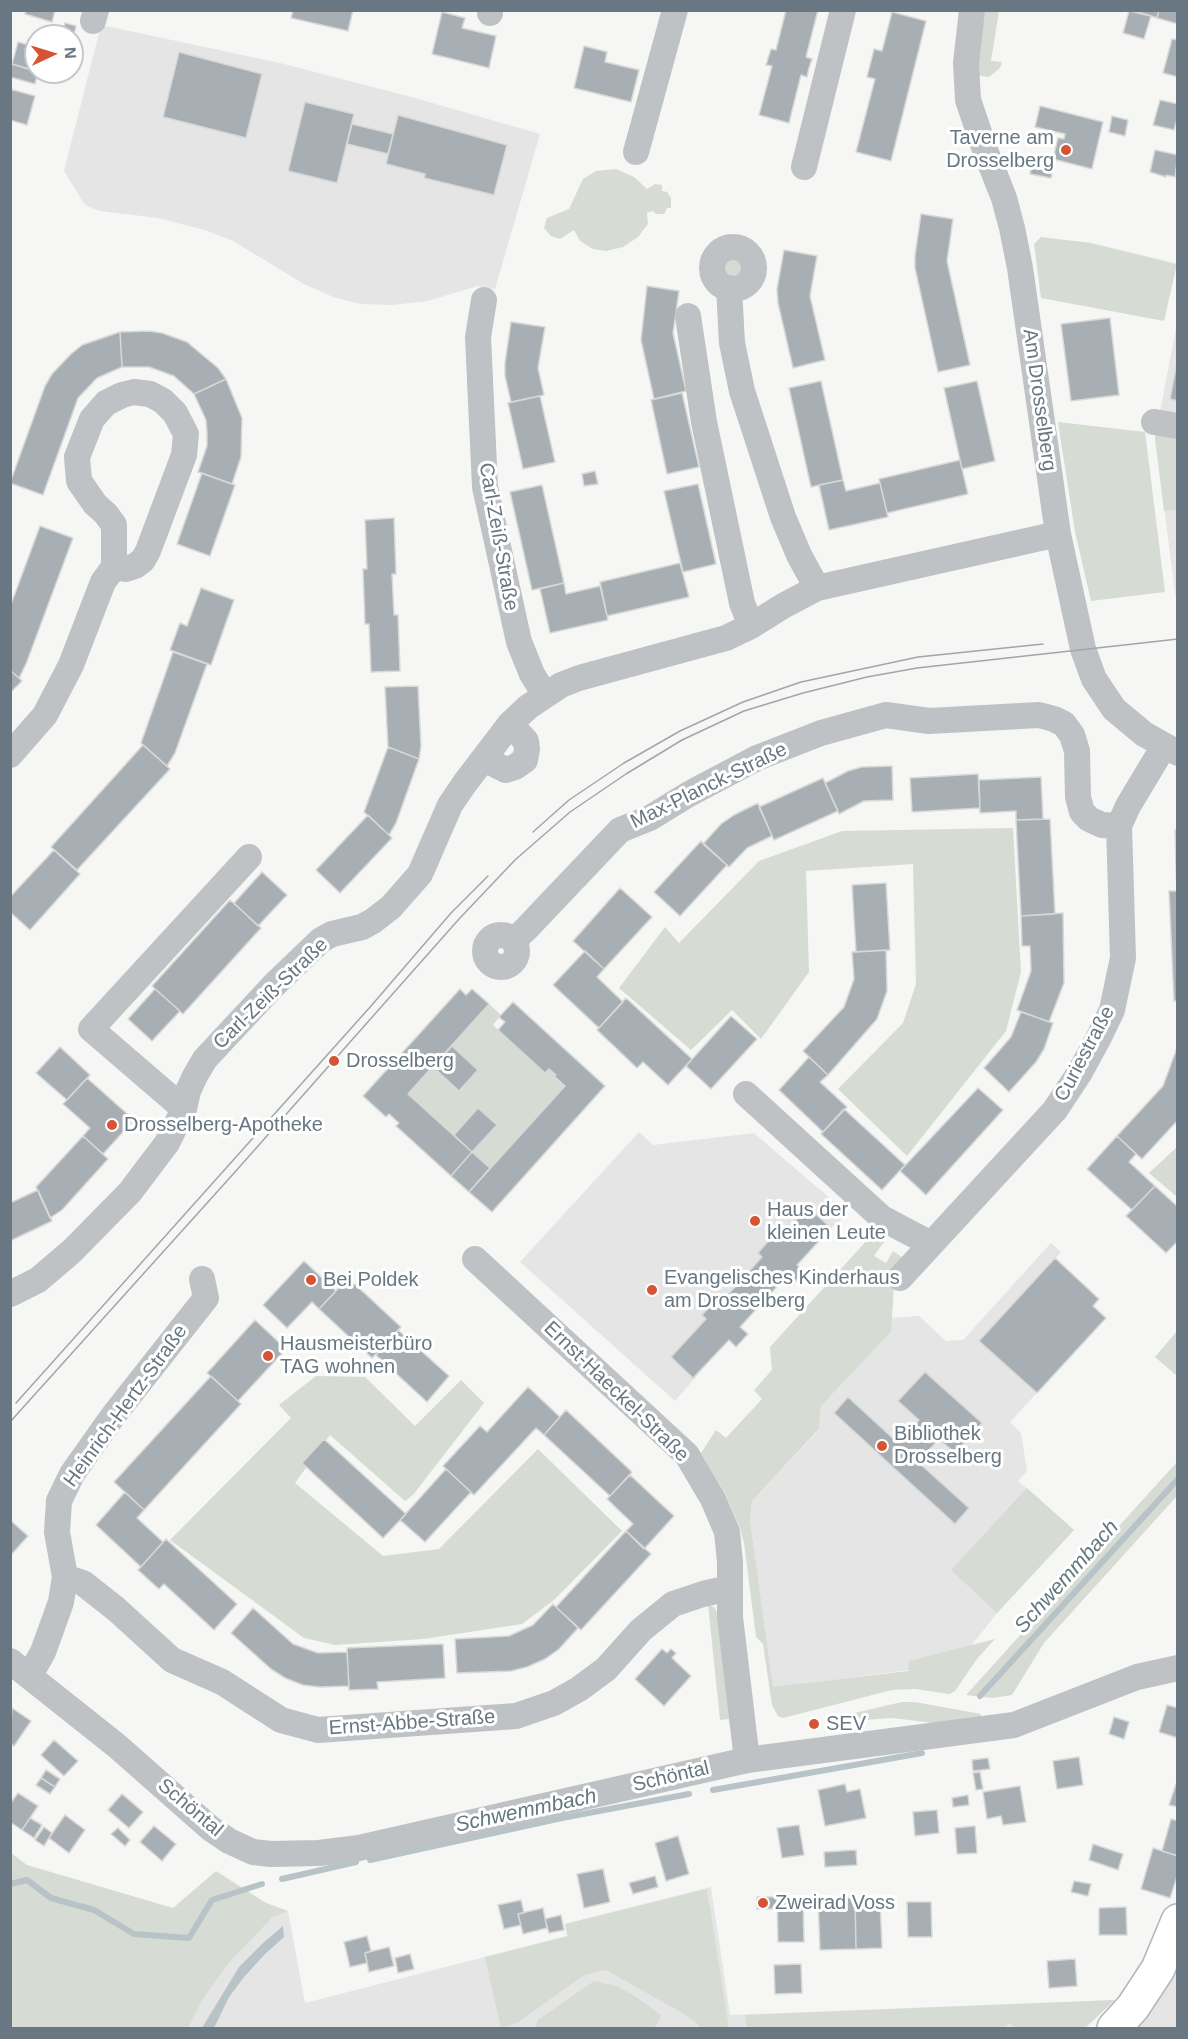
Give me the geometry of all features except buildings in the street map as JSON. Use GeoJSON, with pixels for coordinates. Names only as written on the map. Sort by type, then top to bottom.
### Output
{"type":"FeatureCollection","features":[{"type":"Feature","properties":{"kind":"main road"},"geometry":{"type":"LineString","coordinates":[[1114,2028],[1133,2007],[1158,1969],[1178,1921]]}},
{"type":"Feature","properties":{"kind":"street"},"geometry":{"type":"LineString","coordinates":[[636,152],[675,10]]}},
{"type":"Feature","properties":{"kind":"street"},"geometry":{"type":"LineString","coordinates":[[804,166],[843,10]]}},
{"type":"Feature","properties":{"kind":"street","name":"Am Drosselberg"},"geometry":{"type":"LineString","coordinates":[[971,11],[966,63],[968,100],[1004,198],[1012,228],[1020,268],[1058,534],[1083,649],[1094,679],[1114,709],[1129,723],[1171,750]]}},
{"type":"Feature","properties":{"kind":"street"},"geometry":{"type":"LineString","coordinates":[[729,288],[732,343],[742,392],[783,517],[799,555],[817,588]]}},
{"type":"Feature","properties":{"kind":"street","name":"Carl-Zeiß-Straße"},"geometry":{"type":"LineString","coordinates":[[484,300],[478,337],[485,487],[519,642],[532,674],[545,695]]}},
{"type":"Feature","properties":{"kind":"street"},"geometry":{"type":"LineString","coordinates":[[687,316],[704,422],[742,603],[751,626]]}},
{"type":"Feature","properties":{"kind":"street"},"geometry":{"type":"LineString","coordinates":[[10,755],[45,715],[71,665],[103,582],[114,567],[114,525],[79,481],[77,457],[93,419],[106,403],[134,392],[150,394],[163,401],[175,413],[186,434],[184,454],[143,560],[126,569],[114,567]]}},
{"type":"Feature","properties":{"kind":"street","name":"Carl-Zeiß-Straße"},"geometry":{"type":"LineString","coordinates":[[10,1294],[38,1280],[64,1258],[130,1192],[167,1143],[184,1109],[188,1091],[205,1059],[273,986],[321,940],[332,934],[362,927],[391,907],[420,874],[450,805],[484,759],[506,770],[525,760],[526,741],[510,724],[545,695],[579,678],[726,638],[817,588],[1058,534]]}},
{"type":"Feature","properties":{"kind":"street","name":"Max-Planck-Straße"},"geometry":{"type":"LineString","coordinates":[[513,941],[620,830],[650,818],[689,794],[757,758],[821,733],[886,715],[929,721],[1039,715],[1054,719],[1064,724],[1072,735],[1077,751],[1078,797],[1082,812],[1089,819],[1102,825],[1119,826]]}},
{"type":"Feature","properties":{"kind":"street","name":"Curiestraße"},"geometry":{"type":"LineString","coordinates":[[900,1278],[1055,1110],[1080,1072],[1112,1010],[1124,958],[1119,826],[1128,806],[1171,750]]}},
{"type":"Feature","properties":{"kind":"street"},"geometry":{"type":"LineString","coordinates":[[184,1109],[91,1029],[236,863]]}},
{"type":"Feature","properties":{"kind":"street"},"geometry":{"type":"LineString","coordinates":[[746,1094],[882,1218],[931,1244]]}},
{"type":"Feature","properties":{"kind":"street","name":"Ernst-Haeckel-Straße"},"geometry":{"type":"LineString","coordinates":[[475,1259],[687,1455],[712,1499],[727,1532],[730,1562],[730,1617],[747,1760]]}},
{"type":"Feature","properties":{"kind":"street","name":"Heinrich-Hertz-Straße"},"geometry":{"type":"LineString","coordinates":[[20,1668],[43,1652],[61,1602],[65,1577],[57,1533],[59,1501],[72,1474],[107,1425],[206,1298],[202,1279]]}},
{"type":"Feature","properties":{"kind":"street","name":"Ernst-Abbe-Straße"},"geometry":{"type":"LineString","coordinates":[[65,1577],[83,1583],[116,1609],[172,1660],[222,1682],[281,1720],[318,1730],[516,1716],[554,1703],[579,1689],[606,1669],[641,1630],[673,1604],[729,1588]]}},
{"type":"Feature","properties":{"kind":"street","name":"Schöntal"},"geometry":{"type":"LineString","coordinates":[[20,1668],[210,1828],[229,1841],[253,1852],[262,1853],[319,1853],[359,1848],[747,1760],[1014,1725],[1137,1677],[1178,1668]]}},
{"type":"Feature","properties":{"kind":"shaded area"},"geometry":{"type":"Polygon","coordinates":[[[983,11],[999,11],[991,61],[1002,62],[1000,68],[989,77],[977,74],[983,11]]]}},
{"type":"Feature","properties":{"kind":"shaded area"},"geometry":{"type":"Polygon","coordinates":[[[101,25],[280,63],[540,134],[495,289],[478,286],[427,301],[392,305],[360,304],[333,297],[304,284],[233,241],[205,230],[158,218],[100,211],[85,205],[64,171],[101,25]]]}},
{"type":"Feature","properties":{"kind":"shaded area"},"geometry":{"type":"Polygon","coordinates":[[[616,169],[634,177],[647,189],[655,184],[662,185],[662,191],[667,192],[671,198],[671,208],[667,208],[664,214],[656,214],[653,211],[647,213],[648,224],[638,237],[623,247],[606,251],[593,249],[580,241],[574,230],[560,239],[551,236],[544,228],[547,218],[569,209],[583,179],[596,171],[616,169]]]}},
{"type":"Feature","properties":{"kind":"shaded area"},"geometry":{"type":"Polygon","coordinates":[[[1041,237],[1091,243],[1177,264],[1164,321],[1041,298],[1034,244],[1041,237]]]}},
{"type":"Feature","properties":{"kind":"shaded area"},"geometry":{"type":"Polygon","coordinates":[[[734,257],[742,260],[745,268],[742,276],[734,279],[726,276],[723,268],[726,260],[734,257]]]}},
{"type":"Feature","properties":{"kind":"shaded area"},"geometry":{"type":"Polygon","coordinates":[[[1177,323],[1177,607],[1155,438],[1177,323]]]}},
{"type":"Feature","properties":{"kind":"shaded area"},"geometry":{"type":"Polygon","coordinates":[[[1058,422],[1145,432],[1165,592],[1091,601],[1075,532],[1058,422]]]}},
{"type":"Feature","properties":{"kind":"shaded area"},"geometry":{"type":"Polygon","coordinates":[[[1157,427],[1177,430],[1177,510],[1164,511],[1155,438],[1157,427]]]}},
{"type":"Feature","properties":{"kind":"shaded area"},"geometry":{"type":"Polygon","coordinates":[[[1013,828],[1021,972],[1006,1031],[907,1156],[838,1089],[903,1023],[916,984],[913,864],[806,871],[809,972],[761,1039],[732,1010],[691,1050],[619,988],[665,927],[679,943],[759,861],[842,831],[1013,828]]]}},
{"type":"Feature","properties":{"kind":"shaded area"},"geometry":{"type":"Polygon","coordinates":[[[489,1004],[501,1015],[493,1025],[545,1073],[549,1069],[556,1075],[554,1077],[565,1086],[490,1168],[472,1152],[496,1125],[479,1109],[454,1135],[408,1094],[433,1067],[460,1091],[478,1070],[452,1046],[489,1004]]]}},
{"type":"Feature","properties":{"kind":"shaded area"},"geometry":{"type":"Polygon","coordinates":[[[639,1132],[653,1145],[754,1133],[848,1214],[831,1228],[797,1265],[804,1272],[792,1285],[784,1279],[740,1327],[748,1334],[736,1347],[728,1340],[675,1401],[520,1262],[639,1132]]]}},
{"type":"Feature","properties":{"kind":"shaded area"},"geometry":{"type":"Polygon","coordinates":[[[1177,1147],[1177,1197],[1149,1173],[1177,1147]]]}},
{"type":"Feature","properties":{"kind":"shaded area"},"geometry":{"type":"Polygon","coordinates":[[[891,1232],[874,1256],[886,1263],[893,1251],[906,1260],[894,1285],[891,1332],[821,1406],[819,1429],[752,1501],[750,1520],[773,1687],[908,1671],[909,1661],[995,1639],[977,1659],[955,1691],[949,1694],[915,1689],[892,1690],[783,1718],[778,1716],[772,1705],[763,1644],[756,1637],[740,1528],[725,1493],[701,1453],[716,1430],[726,1438],[762,1399],[754,1390],[772,1370],[770,1347],[869,1238],[891,1232]]]}},
{"type":"Feature","properties":{"kind":"shaded area"},"geometry":{"type":"Polygon","coordinates":[[[1051,1243],[1061,1252],[1055,1259],[1093,1306],[1106,1318],[1010,1422],[1021,1433],[1027,1471],[1018,1481],[1074,1530],[997,1613],[971,1646],[910,1661],[908,1670],[773,1688],[750,1520],[752,1501],[819,1430],[821,1406],[891,1332],[891,1318],[919,1316],[946,1341],[963,1340],[1051,1243]]]}},
{"type":"Feature","properties":{"kind":"shaded area"},"geometry":{"type":"Polygon","coordinates":[[[1177,1331],[1177,1376],[1155,1357],[1177,1331]]]}},
{"type":"Feature","properties":{"kind":"shaded area"},"geometry":{"type":"Polygon","coordinates":[[[316,1376],[365,1377],[415,1426],[461,1380],[484,1403],[413,1495],[405,1501],[330,1435],[295,1483],[383,1556],[439,1549],[538,1449],[622,1531],[554,1600],[522,1624],[423,1639],[335,1645],[304,1638],[170,1540],[291,1418],[279,1405],[316,1376]]]}},
{"type":"Feature","properties":{"kind":"shaded area"},"geometry":{"type":"Polygon","coordinates":[[[1177,1462],[1177,1496],[1044,1643],[1012,1695],[993,1698],[966,1695],[1177,1462]]]}},
{"type":"Feature","properties":{"kind":"shaded area"},"geometry":{"type":"Polygon","coordinates":[[[1027,1488],[1074,1530],[997,1613],[951,1570],[1027,1488]]]}},
{"type":"Feature","properties":{"kind":"shaded area"},"geometry":{"type":"Polygon","coordinates":[[[708,1604],[715,1608],[718,1615],[729,1719],[720,1720],[708,1604]]]}},
{"type":"Feature","properties":{"kind":"shaded area"},"geometry":{"type":"Polygon","coordinates":[[[902,1702],[915,1702],[981,1714],[980,1720],[934,1723],[892,1718],[838,1722],[837,1717],[902,1702]]]}},
{"type":"Feature","properties":{"kind":"shaded area"},"geometry":{"type":"Polygon","coordinates":[[[11,1853],[27,1865],[173,1908],[216,1871],[266,1903],[288,1911],[273,1917],[228,1964],[203,1999],[188,2028],[11,2028],[11,1853]]]}},
{"type":"Feature","properties":{"kind":"shaded area"},"geometry":{"type":"Polygon","coordinates":[[[711,1887],[730,2015],[1115,2000],[1085,2028],[188,2028],[203,1999],[228,1964],[273,1917],[288,1911],[305,2003],[567,1936],[565,1924],[711,1887]]]}},
{"type":"Feature","properties":{"kind":"shaded area"},"geometry":{"type":"Polygon","coordinates":[[[707,1889],[729,2028],[701,2028],[679,2011],[606,1970],[584,1975],[517,2023],[501,2028],[485,1957],[568,1936],[565,1924],[707,1889]]]}},
{"type":"Feature","properties":{"kind":"shaded area"},"geometry":{"type":"Polygon","coordinates":[[[283,1926],[284,1937],[244,1977],[229,1997],[214,2028],[202,2028],[239,1967],[283,1926]]]}},
{"type":"Feature","properties":{"kind":"shaded area"},"geometry":{"type":"Polygon","coordinates":[[[1177,1953],[1177,2028],[1128,2028],[1177,1953]]]}},
{"type":"Feature","properties":{"kind":"shaded area"},"geometry":{"type":"Polygon","coordinates":[[[594,1981],[616,1986],[661,2015],[656,2026],[651,2028],[535,2028],[538,2020],[594,1981]]]}},
{"type":"Feature","properties":{"kind":"shaded area"},"geometry":{"type":"Polygon","coordinates":[[[1115,2000],[1085,2028],[1015,2028],[1010,2023],[1004,2028],[747,2028],[745,2015],[1115,2000]]]}},
{"type":"Feature","properties":{"kind":"waterway","name":"Schwemmbach"},"geometry":{"type":"LineString","coordinates":[[980,1696],[1178,1479]]}},
{"type":"Feature","properties":{"kind":"waterway","name":"Schwemmbach"},"geometry":{"type":"LineString","coordinates":[[713,1790],[922,1753]]}},
{"type":"Feature","properties":{"kind":"waterway","name":"Schwemmbach"},"geometry":{"type":"LineString","coordinates":[[370,1860],[562,1818],[689,1794]]}},
{"type":"Feature","properties":{"kind":"waterway","name":"Schwemmbach"},"geometry":{"type":"LineString","coordinates":[[282,1879],[356,1862]]}},
{"type":"Feature","properties":{"kind":"waterway","name":"Schwemmbach"},"geometry":{"type":"LineString","coordinates":[[10,1884],[27,1880],[51,1898],[94,1910],[134,1934],[189,1938],[212,1900],[262,1884]]}},
{"type":"Feature","properties":{"kind":"tram line"},"geometry":{"type":"LineString","coordinates":[[10,1422],[459,919],[515,860],[570,812],[626,774],[682,740],[744,711],[867,677],[917,668],[1178,639]]}},
{"type":"Feature","properties":{"kind":"tram line"},"geometry":{"type":"LineString","coordinates":[[533,832],[569,800],[624,763],[680,731],[743,702],[801,682],[918,657],[1043,644]]}},
{"type":"Feature","properties":{"kind":"tram line"},"geometry":{"type":"LineString","coordinates":[[16,1403],[371,1006],[451,913],[488,876]]}},
{"type":"Feature","properties":{"kind":"place","name":"Taverne am Drosselberg"},"geometry":{"type":"Point","coordinates":[1066,150]}},
{"type":"Feature","properties":{"kind":"place","name":"Drosselberg"},"geometry":{"type":"Point","coordinates":[334,1061]}},
{"type":"Feature","properties":{"kind":"place","name":"Drosselberg-Apotheke"},"geometry":{"type":"Point","coordinates":[112,1125]}},
{"type":"Feature","properties":{"kind":"place","name":"Haus der kleinen Leute"},"geometry":{"type":"Point","coordinates":[755,1221]}},
{"type":"Feature","properties":{"kind":"place","name":"Bei Poldek"},"geometry":{"type":"Point","coordinates":[311,1280]}},
{"type":"Feature","properties":{"kind":"place","name":"Evangelisches Kinderhaus am Drosselberg"},"geometry":{"type":"Point","coordinates":[652,1290]}},
{"type":"Feature","properties":{"kind":"place","name":"Hausmeisterbüro TAG wohnen"},"geometry":{"type":"Point","coordinates":[268,1356]}},
{"type":"Feature","properties":{"kind":"place","name":"Bibliothek Drosselberg"},"geometry":{"type":"Point","coordinates":[882,1446]}},
{"type":"Feature","properties":{"kind":"place","name":"SEV"},"geometry":{"type":"Point","coordinates":[814,1724]}},
{"type":"Feature","properties":{"kind":"place","name":"Zweirad Voss"},"geometry":{"type":"Point","coordinates":[763,1903]}}]}
